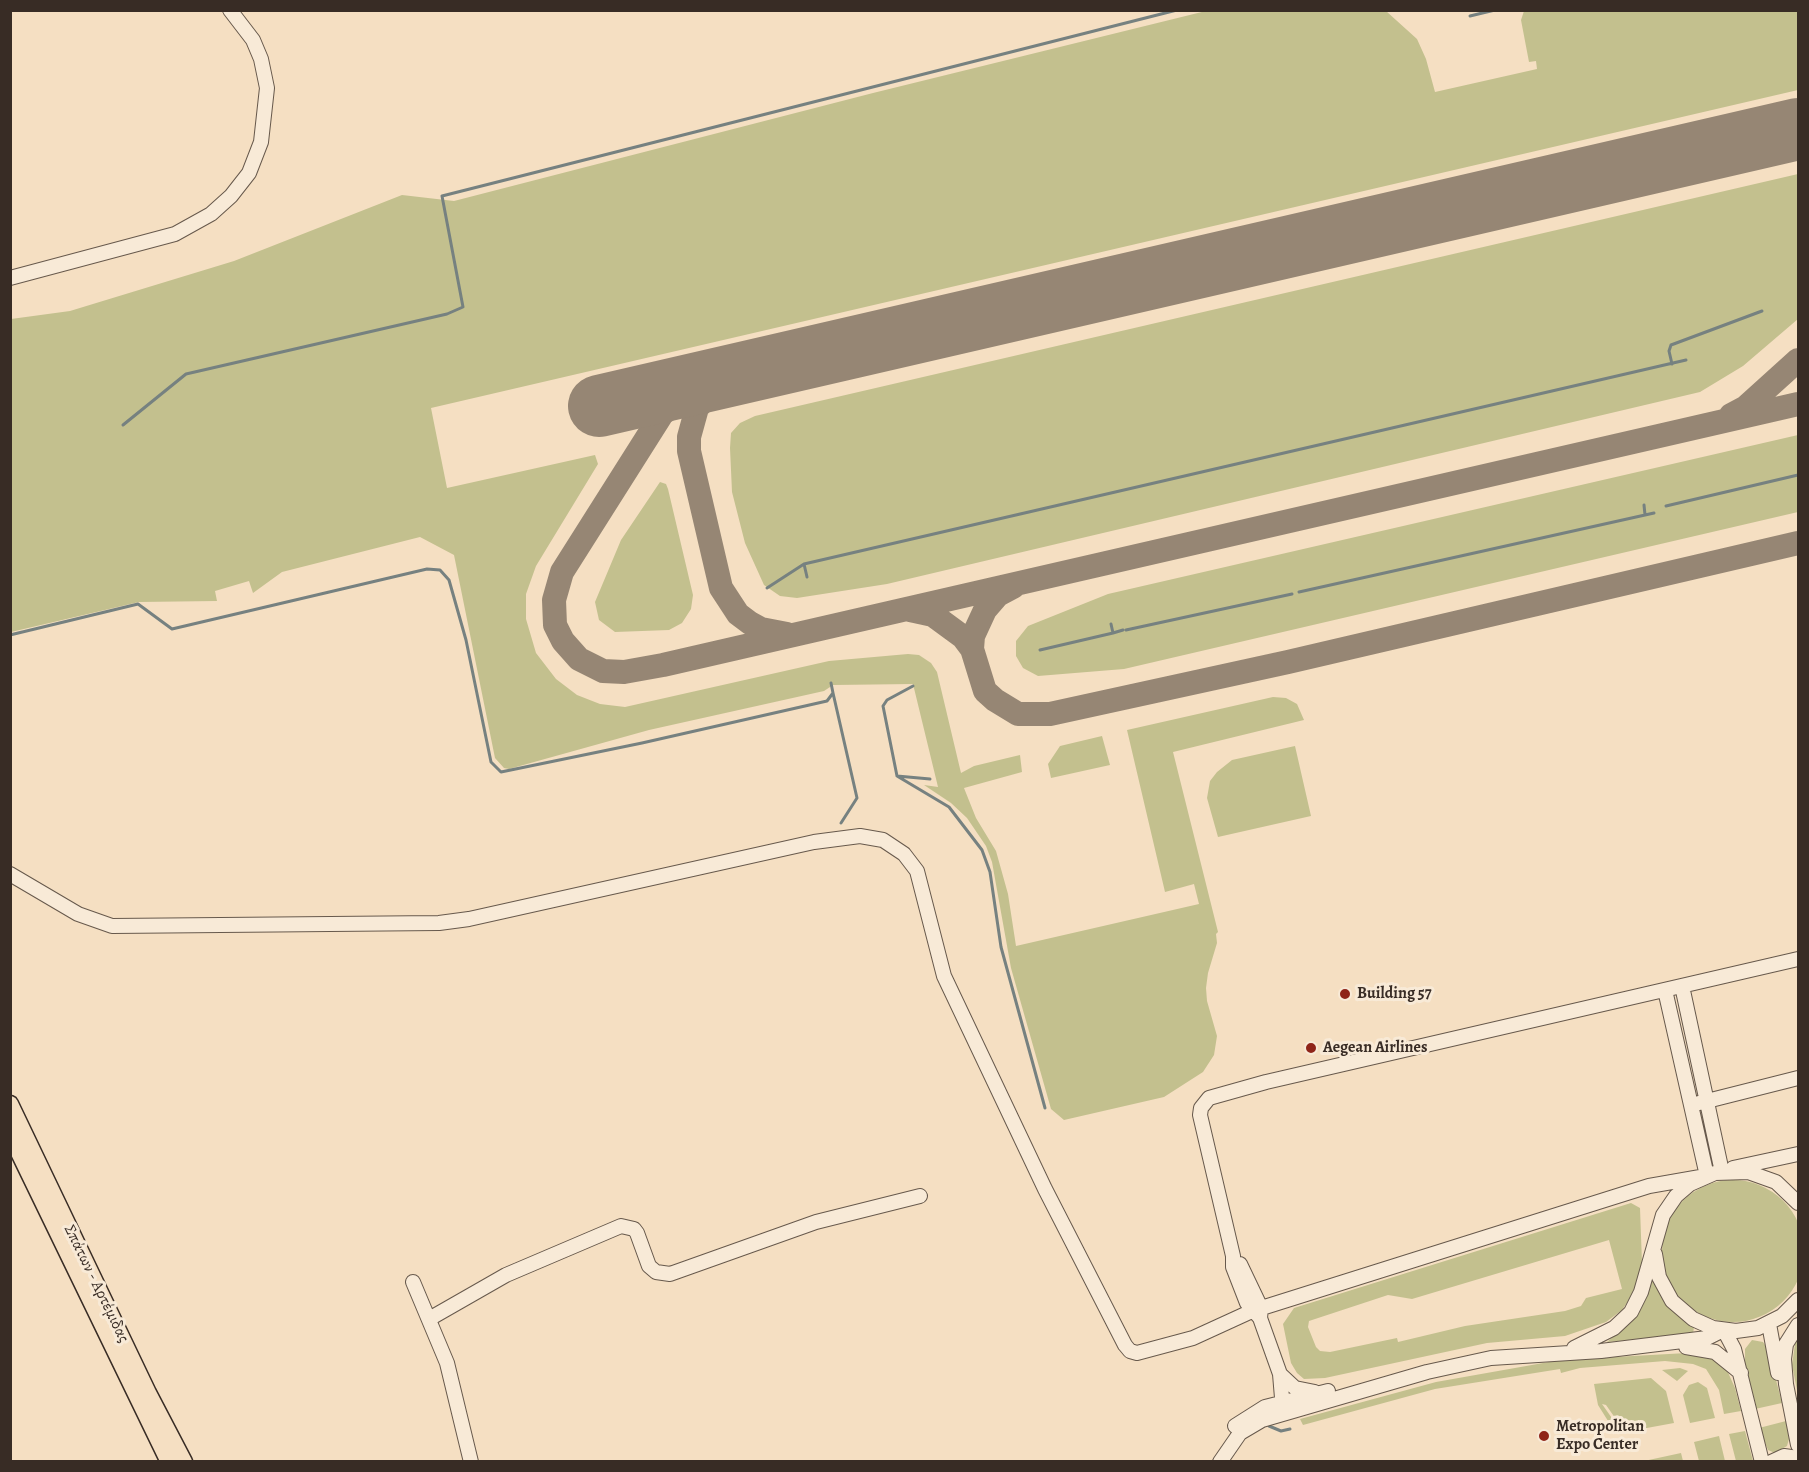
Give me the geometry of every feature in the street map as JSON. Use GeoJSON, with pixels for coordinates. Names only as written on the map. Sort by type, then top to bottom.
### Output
{"type":"FeatureCollection","features":[{"type":"Feature","properties":{"kind":"main road","name":"Σπάτων - Αρτέμιδας"},"geometry":{"type":"LineString","coordinates":[[10,1104],[148,1393],[184,1461]]}},
{"type":"Feature","properties":{"kind":"main road","name":"Σπάτων - Αρτέμιδας"},"geometry":{"type":"LineString","coordinates":[[10,1134],[169,1461]]}},
{"type":"Feature","properties":{"kind":"street"},"geometry":{"type":"LineString","coordinates":[[10,278],[175,234],[211,214],[231,196],[249,172],[261,142],[267,88],[261,59],[253,40],[230,10]]}},
{"type":"Feature","properties":{"kind":"street"},"geometry":{"type":"LineString","coordinates":[[10,874],[78,914],[112,926],[439,923],[469,919],[814,842],[851,836],[877,838],[904,854],[921,880],[944,976],[1044,1189],[1125,1345],[1130,1351],[1137,1353],[1193,1338],[1258,1312],[1649,1186],[1706,1176],[1757,1161],[1798,1154]]}},
{"type":"Feature","properties":{"kind":"street"},"geometry":{"type":"LineString","coordinates":[[1278,1408],[1280,1374],[1258,1312],[1236,1275],[1200,1115],[1209,1098],[1266,1082],[1798,959]]}},
{"type":"Feature","properties":{"kind":"street"},"geometry":{"type":"LineString","coordinates":[[1682,986],[1723,1172]]}},
{"type":"Feature","properties":{"kind":"street"},"geometry":{"type":"LineString","coordinates":[[1665,990],[1692,1104],[1706,1176]]}},
{"type":"Feature","properties":{"kind":"street"},"geometry":{"type":"LineString","coordinates":[[1692,1104],[1798,1078]]}},
{"type":"Feature","properties":{"kind":"street"},"geometry":{"type":"LineString","coordinates":[[1723,1172],[1740,1171],[1763,1176],[1782,1186],[1798,1203]]}},
{"type":"Feature","properties":{"kind":"street"},"geometry":{"type":"LineString","coordinates":[[1555,1353],[1590,1342],[1624,1321],[1638,1302],[1660,1221],[1669,1205],[1685,1188],[1706,1176]]}},
{"type":"Feature","properties":{"kind":"street"},"geometry":{"type":"LineString","coordinates":[[429,1319],[506,1275],[621,1226],[634,1229],[637,1233],[649,1266],[656,1272],[670,1274],[816,1222],[920,1196]]}},
{"type":"Feature","properties":{"kind":"street"},"geometry":{"type":"LineString","coordinates":[[1655,1244],[1659,1277],[1672,1301],[1692,1319],[1723,1330],[1747,1330],[1769,1323],[1798,1319]]}},
{"type":"Feature","properties":{"kind":"street"},"geometry":{"type":"LineString","coordinates":[[413,1282],[447,1363],[471,1461]]}},
{"type":"Feature","properties":{"kind":"street"},"geometry":{"type":"LineString","coordinates":[[1769,1323],[1788,1311],[1798,1300]]}},
{"type":"Feature","properties":{"kind":"street"},"geometry":{"type":"LineString","coordinates":[[1769,1323],[1777,1371],[1786,1384]]}},
{"type":"Feature","properties":{"kind":"street"},"geometry":{"type":"LineString","coordinates":[[1798,1325],[1786,1344],[1786,1384],[1798,1445]]}},
{"type":"Feature","properties":{"kind":"street"},"geometry":{"type":"LineString","coordinates":[[1220,1461],[1229,1446],[1245,1428],[1278,1408],[1491,1358],[1601,1351],[1676,1342],[1707,1338],[1723,1330]]}},
{"type":"Feature","properties":{"kind":"street"},"geometry":{"type":"LineString","coordinates":[[1723,1330],[1734,1349],[1762,1461]]}},
{"type":"Feature","properties":{"kind":"street"},"geometry":{"type":"LineString","coordinates":[[1676,1342],[1686,1347],[1715,1352],[1741,1373]]}},
{"type":"Feature","properties":{"kind":"street"},"geometry":{"type":"LineString","coordinates":[[1269,1344],[1278,1408]]}},
{"type":"Feature","properties":{"kind":"street"},"geometry":{"type":"LineString","coordinates":[[1210,1461],[1217,1447],[1236,1425],[1320,1392],[1411,1372],[1427,1372]]}},
{"type":"Feature","properties":{"kind":"street"},"geometry":{"type":"LineString","coordinates":[[1280,1374],[1295,1388],[1320,1392]]}},
{"type":"Feature","properties":{"kind":"street"},"geometry":{"type":"LineString","coordinates":[[1771,1461],[1784,1456],[1798,1458]]}},
{"type":"Feature","properties":{"kind":"shaded area"},"geometry":{"type":"Polygon","coordinates":[[[1210,10],[1386,11],[1417,39],[1426,59],[1435,92],[1537,69],[1536,61],[1529,62],[1521,20],[1524,11],[1798,11],[1798,90],[431,408],[447,488],[595,455],[598,464],[536,566],[526,594],[526,619],[536,653],[556,679],[577,695],[600,704],[625,707],[829,661],[908,654],[919,655],[931,663],[937,672],[961,773],[974,766],[1020,755],[1022,772],[964,788],[976,818],[996,851],[1008,894],[1016,946],[1199,904],[1194,884],[1165,892],[1127,730],[1273,697],[1286,698],[1297,704],[1304,720],[1173,752],[1218,932],[1206,988],[1207,1001],[1217,1036],[1214,1055],[1203,1072],[1164,1097],[1064,1120],[1051,1109],[1011,968],[992,862],[986,846],[967,818],[951,803],[924,785],[938,787],[913,684],[833,685],[824,691],[649,730],[509,769],[504,768],[495,758],[454,555],[420,537],[282,572],[253,593],[249,581],[215,591],[217,601],[139,602],[11,632],[11,319],[70,311],[234,261],[402,195],[454,201],[873,93],[1210,10]]]}},
{"type":"Feature","properties":{"kind":"shaded area"},"geometry":{"type":"Polygon","coordinates":[[[1798,174],[1798,319],[1743,366],[1700,392],[887,584],[797,598],[780,596],[764,585],[745,543],[732,492],[731,433],[740,423],[755,416],[1798,174]]]}},
{"type":"Feature","properties":{"kind":"shaded area"},"geometry":{"type":"Polygon","coordinates":[[[1798,435],[1798,512],[1124,669],[1038,676],[1023,668],[1016,656],[1016,641],[1028,626],[1108,594],[1798,435]]]}},
{"type":"Feature","properties":{"kind":"shaded area"},"geometry":{"type":"Polygon","coordinates":[[[660,482],[666,484],[668,489],[693,595],[691,609],[682,623],[669,630],[615,632],[599,620],[595,602],[621,540],[660,482]]]}},
{"type":"Feature","properties":{"kind":"shaded area"},"geometry":{"type":"Polygon","coordinates":[[[1102,736],[1110,765],[1051,778],[1048,764],[1060,746],[1102,736]]]}},
{"type":"Feature","properties":{"kind":"shaded area"},"geometry":{"type":"Polygon","coordinates":[[[1295,746],[1311,816],[1218,837],[1207,798],[1210,781],[1217,772],[1232,760],[1295,746]]]}},
{"type":"Feature","properties":{"kind":"shaded area"},"geometry":{"type":"Polygon","coordinates":[[[1733,1180],[1760,1185],[1783,1201],[1799,1224],[1804,1251],[1799,1278],[1783,1301],[1760,1317],[1733,1322],[1706,1317],[1683,1301],[1667,1278],[1662,1251],[1667,1224],[1683,1201],[1706,1185],[1733,1180]]]}},
{"type":"Feature","properties":{"kind":"shaded area"},"geometry":{"type":"Polygon","coordinates":[[[1631,1203],[1640,1208],[1642,1263],[1633,1294],[1622,1310],[1606,1322],[1565,1336],[1487,1343],[1325,1378],[1304,1379],[1291,1363],[1283,1324],[1294,1308],[1631,1203]],[[1609,1240],[1412,1299],[1388,1295],[1309,1321],[1308,1327],[1316,1347],[1320,1351],[1330,1352],[1397,1338],[1398,1342],[1465,1326],[1565,1311],[1581,1306],[1586,1298],[1622,1289],[1609,1240]]]}},
{"type":"Feature","properties":{"kind":"shaded area"},"geometry":{"type":"Polygon","coordinates":[[[1652,1275],[1667,1304],[1694,1327],[1693,1334],[1607,1342],[1641,1309],[1652,1275]]]}},
{"type":"Feature","properties":{"kind":"shaded area"},"geometry":{"type":"Polygon","coordinates":[[[1798,1338],[1798,1395],[1792,1365],[1798,1338]]]}},
{"type":"Feature","properties":{"kind":"shaded area"},"geometry":{"type":"Polygon","coordinates":[[[1752,1340],[1763,1342],[1768,1349],[1782,1403],[1755,1409],[1745,1363],[1745,1349],[1752,1340]]]}},
{"type":"Feature","properties":{"kind":"shaded area"},"geometry":{"type":"Polygon","coordinates":[[[1687,1353],[1713,1358],[1726,1368],[1735,1388],[1741,1411],[1724,1414],[1719,1390],[1706,1369],[1693,1364],[1665,1361],[1580,1368],[1561,1373],[1560,1369],[1435,1389],[1303,1425],[1300,1419],[1436,1382],[1560,1360],[1687,1353]]]}},
{"type":"Feature","properties":{"kind":"shaded area"},"geometry":{"type":"Polygon","coordinates":[[[1680,1368],[1688,1371],[1677,1381],[1662,1370],[1680,1368]]]}},
{"type":"Feature","properties":{"kind":"shaded area"},"geometry":{"type":"Polygon","coordinates":[[[1651,1378],[1666,1391],[1674,1423],[1625,1432],[1606,1405],[1602,1404],[1621,1431],[1615,1432],[1598,1405],[1594,1384],[1651,1378]]]}},
{"type":"Feature","properties":{"kind":"shaded area"},"geometry":{"type":"Polygon","coordinates":[[[1698,1382],[1707,1388],[1715,1418],[1690,1423],[1683,1395],[1689,1385],[1698,1382]]]}},
{"type":"Feature","properties":{"kind":"shaded area"},"geometry":{"type":"Polygon","coordinates":[[[1786,1421],[1789,1439],[1787,1446],[1775,1453],[1768,1450],[1759,1428],[1786,1421]]]}},
{"type":"Feature","properties":{"kind":"shaded area"},"geometry":{"type":"Polygon","coordinates":[[[1745,1431],[1753,1461],[1736,1461],[1729,1434],[1745,1431]]]}},
{"type":"Feature","properties":{"kind":"shaded area"},"geometry":{"type":"Polygon","coordinates":[[[1719,1436],[1725,1461],[1699,1461],[1694,1442],[1719,1436]]]}},
{"type":"Feature","properties":{"kind":"shaded area"},"geometry":{"type":"Polygon","coordinates":[[[1681,1453],[1683,1461],[1644,1461],[1681,1453]]]}},
{"type":"Feature","properties":{"kind":"waterway"},"geometry":{"type":"LineString","coordinates":[[123,425],[186,374],[447,314],[463,307],[442,196],[1177,10]]}},
{"type":"Feature","properties":{"kind":"waterway"},"geometry":{"type":"LineString","coordinates":[[1470,16],[1495,10]]}},
{"type":"Feature","properties":{"kind":"waterway"},"geometry":{"type":"LineString","coordinates":[[1672,364],[1669,351],[1671,345],[1762,311]]}},
{"type":"Feature","properties":{"kind":"waterway"},"geometry":{"type":"LineString","coordinates":[[767,588],[804,564],[1686,360]]}},
{"type":"Feature","properties":{"kind":"waterway"},"geometry":{"type":"LineString","coordinates":[[1666,506],[1798,475]]}},
{"type":"Feature","properties":{"kind":"waterway"},"geometry":{"type":"LineString","coordinates":[[1644,505],[1645,515]]}},
{"type":"Feature","properties":{"kind":"waterway"},"geometry":{"type":"LineString","coordinates":[[1299,592],[1654,513]]}},
{"type":"Feature","properties":{"kind":"waterway"},"geometry":{"type":"LineString","coordinates":[[804,564],[807,577]]}},
{"type":"Feature","properties":{"kind":"waterway"},"geometry":{"type":"LineString","coordinates":[[10,635],[138,604],[172,629],[427,569],[440,570],[449,580],[466,640],[491,762],[501,772],[827,701],[833,693],[831,683]]}},
{"type":"Feature","properties":{"kind":"waterway"},"geometry":{"type":"LineString","coordinates":[[1126,630],[1292,594]]}},
{"type":"Feature","properties":{"kind":"waterway"},"geometry":{"type":"LineString","coordinates":[[1111,624],[1113,633],[1123,630]]}},
{"type":"Feature","properties":{"kind":"waterway"},"geometry":{"type":"LineString","coordinates":[[1040,650],[1113,633]]}},
{"type":"Feature","properties":{"kind":"waterway"},"geometry":{"type":"LineString","coordinates":[[913,686],[887,700],[883,706],[897,776],[930,779]]}},
{"type":"Feature","properties":{"kind":"waterway"},"geometry":{"type":"LineString","coordinates":[[833,693],[857,798],[841,823]]}},
{"type":"Feature","properties":{"kind":"waterway"},"geometry":{"type":"LineString","coordinates":[[897,776],[949,807],[982,850],[990,872],[1001,947],[1045,1108]]}},
{"type":"Feature","properties":{"kind":"waterway"},"geometry":{"type":"LineString","coordinates":[[1269,1426],[1281,1431],[1290,1429]]}},
{"type":"Feature","properties":{"kind":"taxiway"},"geometry":{"type":"LineString","coordinates":[[1731,415],[1746,407],[1798,360]]}},
{"type":"Feature","properties":{"kind":"taxiway"},"geometry":{"type":"LineString","coordinates":[[733,376],[691,392],[662,414],[562,572],[554,600],[555,625],[563,641],[579,659],[603,671],[624,672],[663,665],[1798,404]]}},
{"type":"Feature","properties":{"kind":"taxiway"},"geometry":{"type":"LineString","coordinates":[[718,385],[697,408],[689,437],[689,451],[721,588],[738,614],[750,623],[761,629],[787,634]]}},
{"type":"Feature","properties":{"kind":"taxiway"},"geometry":{"type":"LineString","coordinates":[[910,610],[933,615],[963,637],[972,649],[985,691],[995,700],[1018,714],[1050,714],[1288,662],[1798,543]]}},
{"type":"Feature","properties":{"kind":"taxiway"},"geometry":{"type":"LineString","coordinates":[[972,649],[973,636],[985,610],[998,595],[1013,587]]}},
{"type":"Feature","properties":{"kind":"runway"},"geometry":{"type":"LineString","coordinates":[[599,406],[1798,129]]}},
{"type":"Feature","properties":{"kind":"place","name":"Building 57"},"geometry":{"type":"Point","coordinates":[1345,994]}},
{"type":"Feature","properties":{"kind":"place","name":"Aegean Airlines"},"geometry":{"type":"Point","coordinates":[1311,1048]}},
{"type":"Feature","properties":{"kind":"place","name":"Metropolitan Expo Center"},"geometry":{"type":"Point","coordinates":[1544,1436]}}]}
